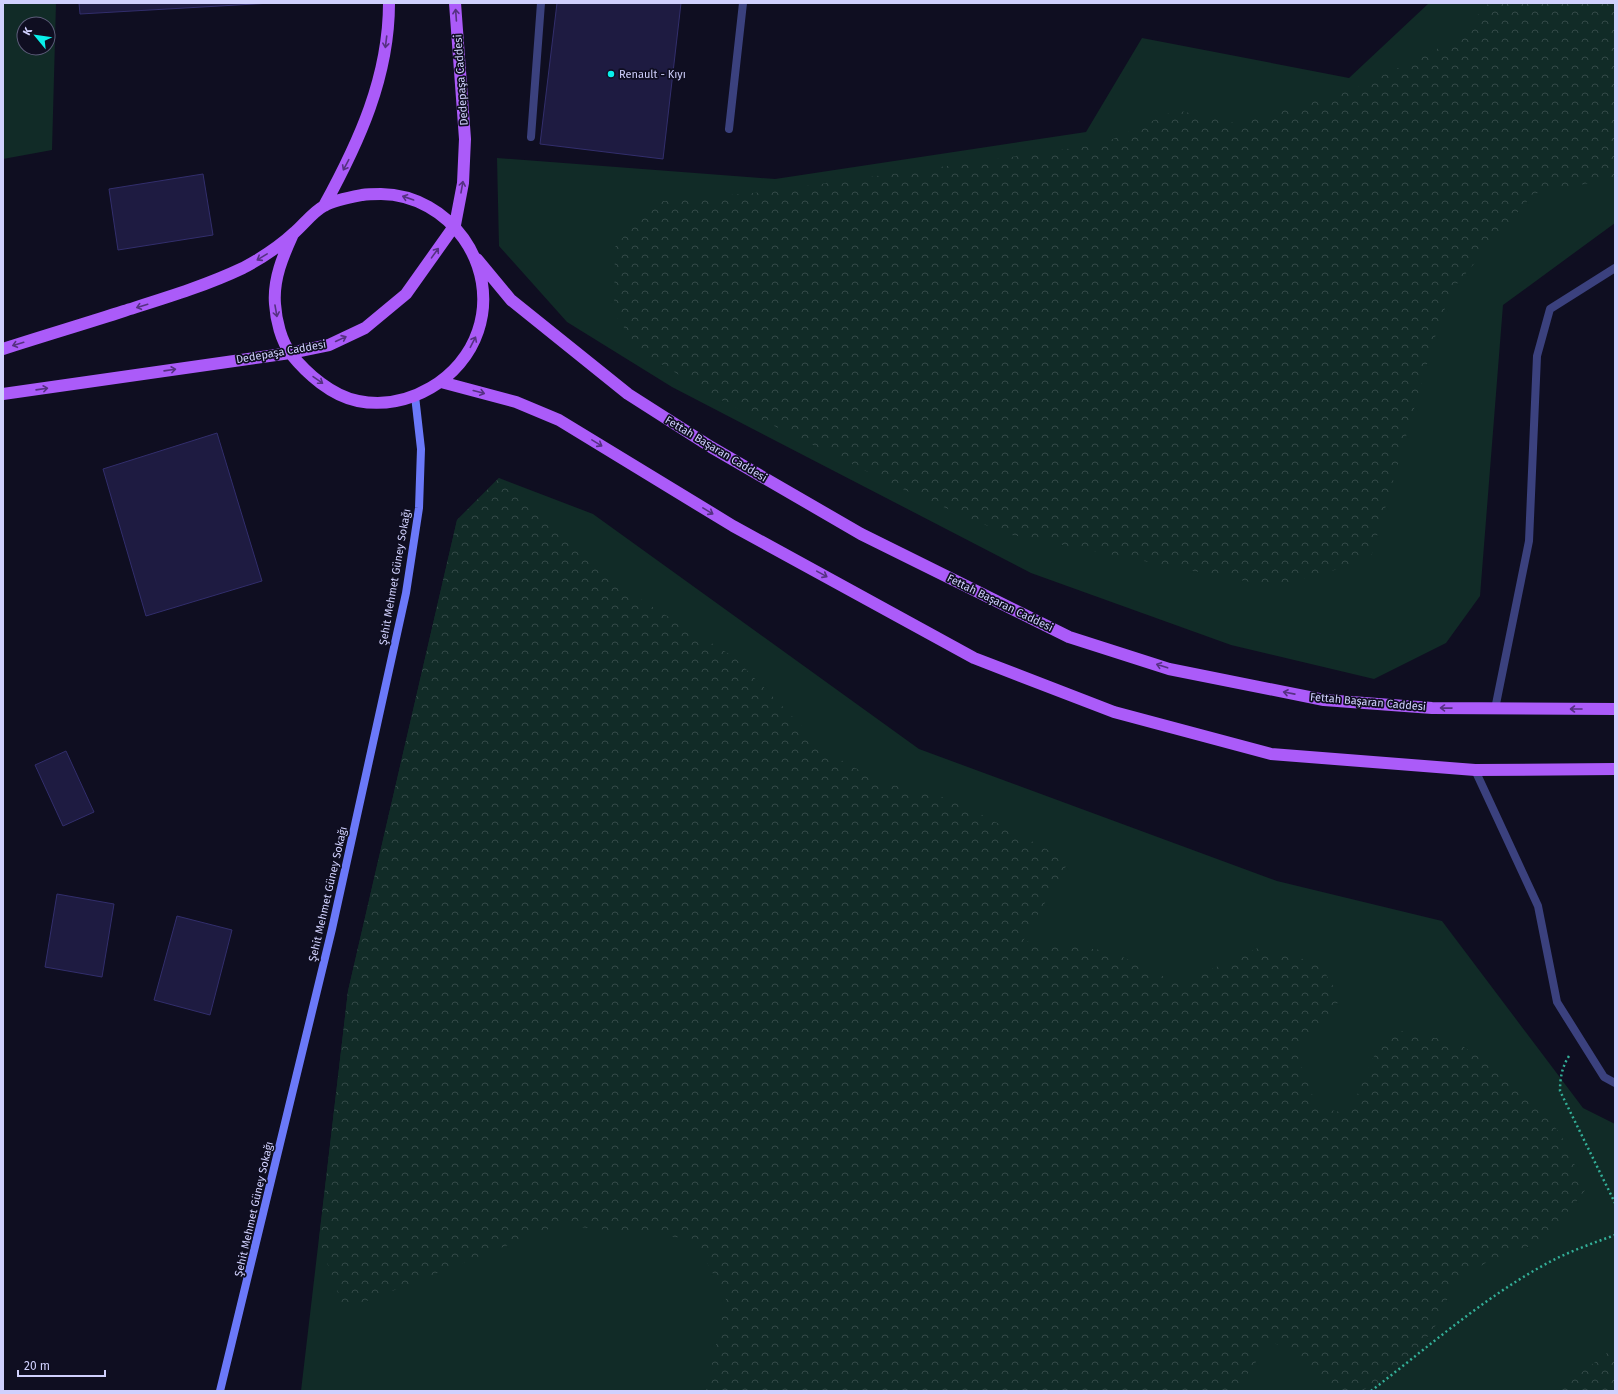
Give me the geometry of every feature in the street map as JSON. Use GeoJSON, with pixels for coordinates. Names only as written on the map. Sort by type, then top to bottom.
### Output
{"type":"FeatureCollection","features":[{"type":"Feature","properties":{"kind":"main road"},"geometry":{"type":"LineString","coordinates":[[3,349],[202,287],[246,266],[272,251],[293,234],[324,206],[350,159],[382,70],[389,20],[389,3]]}},
{"type":"Feature","properties":{"kind":"main road","name":"Dedepaşa Caddesi"},"geometry":{"type":"LineString","coordinates":[[3,394],[290,353],[329,345],[365,328],[406,294],[455,225],[463,183],[465,139],[455,3]]}},
{"type":"Feature","properties":{"kind":"main road"},"geometry":{"type":"LineString","coordinates":[[293,234],[276,277],[275,303],[279,329],[290,353],[316,378],[337,394],[358,401],[386,403],[415,396],[441,382],[464,360],[478,331],[484,300],[476,259],[455,225],[428,205],[397,195],[364,194],[324,206]]}},
{"type":"Feature","properties":{"kind":"main road","name":"Fettah Başaran Caddesi"},"geometry":{"type":"LineString","coordinates":[[476,259],[511,300],[628,394],[711,447],[861,534],[1069,637],[1169,669],[1324,700],[1432,708],[1615,709]]}},
{"type":"Feature","properties":{"kind":"main road"},"geometry":{"type":"LineString","coordinates":[[441,382],[516,402],[559,420],[733,526],[974,658],[1114,712],[1271,754],[1475,770],[1615,769]]}},
{"type":"Feature","properties":{"kind":"street"},"geometry":{"type":"LineString","coordinates":[[531,137],[541,3]]}},
{"type":"Feature","properties":{"kind":"street"},"geometry":{"type":"LineString","coordinates":[[729,128],[743,3]]}},
{"type":"Feature","properties":{"kind":"street"},"geometry":{"type":"LineString","coordinates":[[1495,709],[1529,541],[1537,356],[1550,309],[1615,268]]}},
{"type":"Feature","properties":{"kind":"street","name":"Şehit Mehmet Güney Sokağı"},"geometry":{"type":"LineString","coordinates":[[220,1391],[332,929],[406,593],[419,508],[421,449],[415,396]]}},
{"type":"Feature","properties":{"kind":"street"},"geometry":{"type":"LineString","coordinates":[[1475,770],[1538,906],[1557,1002],[1604,1078],[1615,1083]]}},
{"type":"Feature","properties":{"kind":"path"},"geometry":{"type":"LineString","coordinates":[[1582,1041],[1568,1057],[1563,1066],[1560,1079],[1560,1092],[1615,1203]]}},
{"type":"Feature","properties":{"kind":"path"},"geometry":{"type":"LineString","coordinates":[[1371,1391],[1467,1317],[1513,1284],[1545,1264],[1579,1248],[1615,1236]]}},
{"type":"Feature","properties":{"kind":"green space"},"geometry":{"type":"Polygon","coordinates":[[[3,3],[56,3],[56,16],[16,16],[16,56],[55,56],[52,150],[3,159],[3,3]]]}},
{"type":"Feature","properties":{"kind":"green space"},"geometry":{"type":"Polygon","coordinates":[[[1429,3],[1615,3],[1615,223],[1503,305],[1480,596],[1446,643],[1374,679],[1231,645],[1031,573],[672,387],[567,322],[499,246],[497,158],[775,179],[1086,132],[1142,38],[1349,78],[1429,3]]]}},
{"type":"Feature","properties":{"kind":"green space"},"geometry":{"type":"Polygon","coordinates":[[[1489,3],[1615,3],[1615,178],[1533,194],[1451,291],[1434,340],[1371,557],[1323,574],[1270,586],[1007,534],[915,495],[715,397],[640,351],[614,313],[615,247],[653,202],[764,192],[1102,144],[1176,110],[1239,124],[1361,86],[1453,41],[1489,3]]]}},
{"type":"Feature","properties":{"kind":"green space"},"geometry":{"type":"Polygon","coordinates":[[[499,478],[593,514],[919,749],[1277,881],[1442,921],[1583,1108],[1615,1124],[1615,1391],[301,1391],[348,991],[457,520],[499,478]]]}},
{"type":"Feature","properties":{"kind":"green space"},"geometry":{"type":"Polygon","coordinates":[[[499,478],[575,548],[646,603],[734,657],[828,753],[881,782],[954,800],[1069,861],[1023,941],[1110,951],[1179,984],[1258,948],[1319,963],[1341,999],[1296,1052],[1317,1107],[1349,1114],[1373,1058],[1391,1029],[1456,1042],[1513,1079],[1560,1133],[1586,1189],[1545,1241],[1490,1260],[1454,1284],[1436,1325],[1401,1373],[1361,1391],[1335,1391],[1304,1364],[1271,1340],[1236,1391],[706,1391],[726,1299],[695,1239],[559,1225],[344,1310],[319,1240],[348,991],[457,520],[499,478]]]}},
{"type":"Feature","properties":{"kind":"green space"},"geometry":{"type":"Polygon","coordinates":[[[1615,1347],[1615,1391],[1557,1391],[1615,1347]]]}},
{"type":"Feature","properties":{"kind":"building"},"geometry":{"type":"Polygon","coordinates":[[[79,3],[272,3],[80,14],[79,3]]]}},
{"type":"Feature","properties":{"kind":"building","name":"Renault - Kıyı"},"geometry":{"type":"Polygon","coordinates":[[[557,3],[681,3],[663,159],[540,144],[557,3]]]}},
{"type":"Feature","properties":{"kind":"building"},"geometry":{"type":"Polygon","coordinates":[[[203,174],[213,235],[118,250],[109,189],[203,174]]]}},
{"type":"Feature","properties":{"kind":"building"},"geometry":{"type":"Polygon","coordinates":[[[217,433],[262,581],[146,616],[103,469],[217,433]]]}},
{"type":"Feature","properties":{"kind":"building"},"geometry":{"type":"Polygon","coordinates":[[[66,751],[94,812],[63,826],[35,765],[66,751]]]}},
{"type":"Feature","properties":{"kind":"building"},"geometry":{"type":"Polygon","coordinates":[[[57,894],[114,904],[102,977],[45,967],[57,894]]]}},
{"type":"Feature","properties":{"kind":"building"},"geometry":{"type":"Polygon","coordinates":[[[177,916],[232,930],[210,1015],[154,1000],[177,916]]]}},
{"type":"Feature","properties":{"kind":"place","name":"Renault - Kıyı"},"geometry":{"type":"Point","coordinates":[611,74]}}]}
